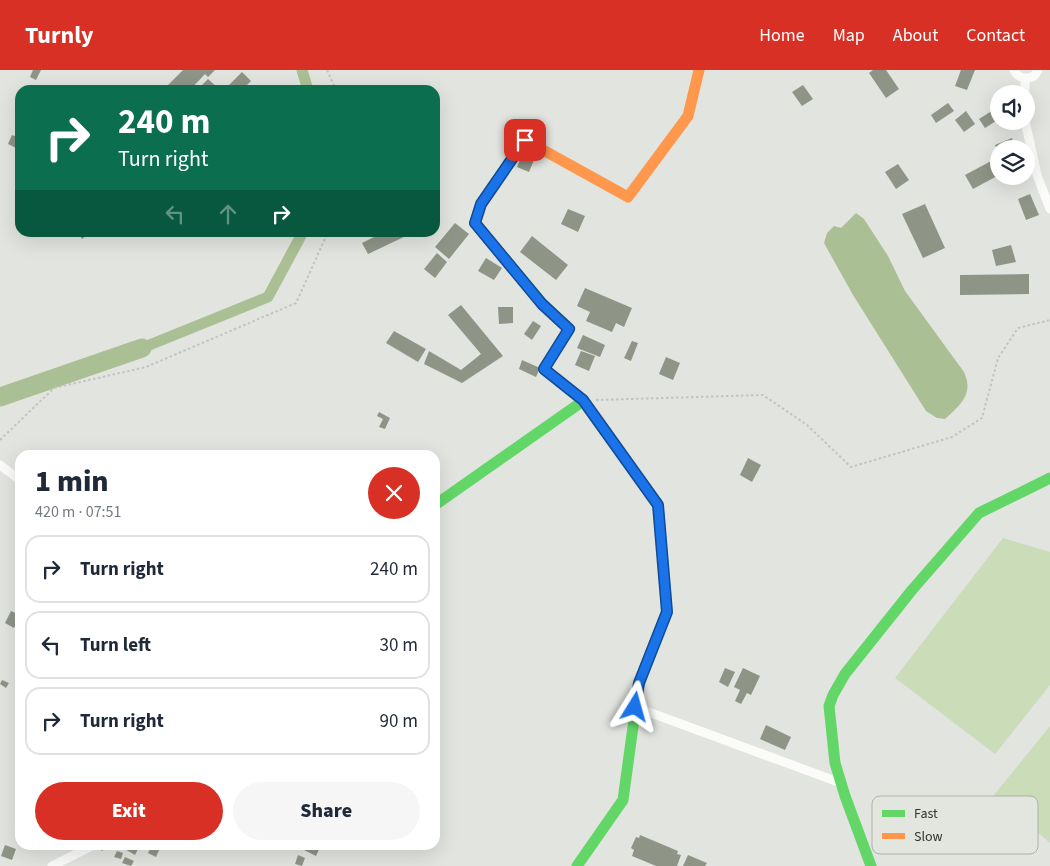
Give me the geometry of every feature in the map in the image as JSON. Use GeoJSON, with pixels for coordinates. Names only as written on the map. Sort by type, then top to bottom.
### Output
{"type":"FeatureCollection","features":[{"type":"Feature","properties":{"kind":"street"},"geometry":{"type":"LineString","coordinates":[[577,866],[623,800],[639,683],[667,612],[658,505],[583,400],[544,369],[569,329],[542,304],[475,223],[481,204],[525,140],[628,197],[688,116],[699,70]]}},
{"type":"Feature","properties":{"kind":"street"},"geometry":{"type":"LineString","coordinates":[[1014,70],[1024,79],[1034,76],[1038,70]]}},
{"type":"Feature","properties":{"kind":"street"},"geometry":{"type":"LineString","coordinates":[[1024,79],[1024,85]]}},
{"type":"Feature","properties":{"kind":"street"},"geometry":{"type":"LineString","coordinates":[[1027,130],[1037,174],[1050,209]]}},
{"type":"Feature","properties":{"kind":"street"},"geometry":{"type":"LineString","coordinates":[[440,501],[583,400]]}},
{"type":"Feature","properties":{"kind":"street"},"geometry":{"type":"LineString","coordinates":[[0,465],[15,476]]}},
{"type":"Feature","properties":{"kind":"street"},"geometry":{"type":"LineString","coordinates":[[871,866],[835,763],[829,706],[833,694],[845,674],[912,590],[979,513],[1050,478]]}},
{"type":"Feature","properties":{"kind":"street"},"geometry":{"type":"LineString","coordinates":[[635,707],[841,783]]}},
{"type":"Feature","properties":{"kind":"street"},"geometry":{"type":"LineString","coordinates":[[52,866],[84,850]]}},
{"type":"Feature","properties":{"kind":"path"},"geometry":{"type":"LineString","coordinates":[[327,70],[334,85]]}},
{"type":"Feature","properties":{"kind":"path"},"geometry":{"type":"LineString","coordinates":[[0,440],[54,388],[146,367],[296,303],[326,237]]}},
{"type":"Feature","properties":{"kind":"path"},"geometry":{"type":"LineString","coordinates":[[583,400],[763,395],[807,425],[851,467],[952,437],[982,418],[998,358],[1018,328],[1050,320]]}},
{"type":"Feature","properties":{"kind":"shaded area"},"geometry":{"type":"Polygon","coordinates":[[[856,213],[864,219],[888,256],[905,291],[964,372],[968,387],[967,393],[961,403],[945,419],[937,418],[926,411],[853,295],[824,243],[827,233],[834,226],[841,228],[856,213]]]}},
{"type":"Feature","properties":{"kind":"shaded area"},"geometry":{"type":"Polygon","coordinates":[[[1003,538],[1050,552],[1050,685],[995,754],[895,678],[1003,538]]]}},
{"type":"Feature","properties":{"kind":"shaded area"},"geometry":{"type":"Polygon","coordinates":[[[1050,726],[1050,843],[1038,833],[1038,796],[994,795],[1050,726]]]}},
{"type":"Feature","properties":{"kind":"building"},"geometry":{"type":"Polygon","coordinates":[[[33,70],[41,70],[36,80],[30,77],[33,70]]]}},
{"type":"Feature","properties":{"kind":"building"},"geometry":{"type":"Polygon","coordinates":[[[183,70],[215,70],[208,77],[205,74],[195,85],[168,85],[183,70]]]}},
{"type":"Feature","properties":{"kind":"building"},"geometry":{"type":"Polygon","coordinates":[[[873,70],[886,70],[899,89],[886,98],[869,73],[873,70]]]}},
{"type":"Feature","properties":{"kind":"building"},"geometry":{"type":"Polygon","coordinates":[[[961,70],[975,70],[967,90],[955,86],[961,70]]]}},
{"type":"Feature","properties":{"kind":"building"},"geometry":{"type":"Polygon","coordinates":[[[242,72],[251,81],[247,85],[229,85],[242,72]]]}},
{"type":"Feature","properties":{"kind":"building"},"geometry":{"type":"Polygon","coordinates":[[[208,79],[215,85],[202,85],[208,79]]]}},
{"type":"Feature","properties":{"kind":"building"},"geometry":{"type":"Polygon","coordinates":[[[803,85],[813,99],[802,106],[792,92],[803,85]]]}},
{"type":"Feature","properties":{"kind":"building"},"geometry":{"type":"Polygon","coordinates":[[[948,103],[954,111],[936,123],[931,115],[948,103]]]}},
{"type":"Feature","properties":{"kind":"building"},"geometry":{"type":"Polygon","coordinates":[[[966,111],[975,124],[964,132],[955,120],[966,111]]]}},
{"type":"Feature","properties":{"kind":"building"},"geometry":{"type":"Polygon","coordinates":[[[990,112],[990,125],[985,128],[979,119],[990,112]]]}},
{"type":"Feature","properties":{"kind":"building"},"geometry":{"type":"Polygon","coordinates":[[[12,135],[15,136],[15,148],[8,144],[12,135]]]}},
{"type":"Feature","properties":{"kind":"building"},"geometry":{"type":"Polygon","coordinates":[[[522,155],[534,160],[529,172],[517,167],[522,155]]]}},
{"type":"Feature","properties":{"kind":"building"},"geometry":{"type":"Polygon","coordinates":[[[990,162],[990,180],[973,189],[965,175],[990,162]]]}},
{"type":"Feature","properties":{"kind":"building"},"geometry":{"type":"Polygon","coordinates":[[[898,164],[909,180],[896,189],[885,172],[898,164]]]}},
{"type":"Feature","properties":{"kind":"building"},"geometry":{"type":"Polygon","coordinates":[[[1030,194],[1039,215],[1026,220],[1018,199],[1030,194]]]}},
{"type":"Feature","properties":{"kind":"building"},"geometry":{"type":"Polygon","coordinates":[[[925,204],[945,248],[923,258],[902,214],[925,204]]]}},
{"type":"Feature","properties":{"kind":"building"},"geometry":{"type":"Polygon","coordinates":[[[568,209],[585,216],[578,232],[561,224],[568,209]]]}},
{"type":"Feature","properties":{"kind":"building"},"geometry":{"type":"Polygon","coordinates":[[[455,223],[469,234],[449,259],[435,247],[455,223]]]}},
{"type":"Feature","properties":{"kind":"building"},"geometry":{"type":"Polygon","coordinates":[[[532,236],[568,265],[556,280],[520,252],[532,236]]]}},
{"type":"Feature","properties":{"kind":"building"},"geometry":{"type":"Polygon","coordinates":[[[374,237],[404,237],[368,254],[362,243],[374,237]]]}},
{"type":"Feature","properties":{"kind":"building"},"geometry":{"type":"Polygon","coordinates":[[[1011,245],[1016,262],[996,266],[992,250],[1011,245]]]}},
{"type":"Feature","properties":{"kind":"building"},"geometry":{"type":"Polygon","coordinates":[[[437,253],[447,262],[435,278],[424,269],[437,253]]]}},
{"type":"Feature","properties":{"kind":"building"},"geometry":{"type":"Polygon","coordinates":[[[486,258],[502,268],[494,280],[478,271],[486,258]]]}},
{"type":"Feature","properties":{"kind":"building"},"geometry":{"type":"Polygon","coordinates":[[[1029,274],[1029,294],[960,295],[960,275],[1029,274]]]}},
{"type":"Feature","properties":{"kind":"building"},"geometry":{"type":"Polygon","coordinates":[[[585,288],[632,308],[624,327],[616,323],[612,332],[586,321],[590,312],[577,306],[585,288]]]}},
{"type":"Feature","properties":{"kind":"building"},"geometry":{"type":"Polygon","coordinates":[[[461,305],[503,356],[462,383],[424,364],[429,351],[461,370],[481,354],[448,315],[461,305]]]}},
{"type":"Feature","properties":{"kind":"building"},"geometry":{"type":"Polygon","coordinates":[[[498,307],[513,307],[513,323],[499,324],[498,307]]]}},
{"type":"Feature","properties":{"kind":"building"},"geometry":{"type":"Polygon","coordinates":[[[533,321],[541,326],[532,340],[524,334],[533,321]]]}},
{"type":"Feature","properties":{"kind":"building"},"geometry":{"type":"Polygon","coordinates":[[[394,331],[426,349],[418,362],[386,343],[394,331]]]}},
{"type":"Feature","properties":{"kind":"building"},"geometry":{"type":"Polygon","coordinates":[[[583,335],[605,345],[600,357],[577,348],[583,335]]]}},
{"type":"Feature","properties":{"kind":"building"},"geometry":{"type":"Polygon","coordinates":[[[632,341],[638,343],[631,361],[624,358],[632,341]]]}},
{"type":"Feature","properties":{"kind":"building"},"geometry":{"type":"Polygon","coordinates":[[[581,351],[595,356],[589,371],[575,365],[581,351]]]}},
{"type":"Feature","properties":{"kind":"building"},"geometry":{"type":"Polygon","coordinates":[[[666,357],[680,363],[673,380],[659,374],[666,357]]]}},
{"type":"Feature","properties":{"kind":"building"},"geometry":{"type":"Polygon","coordinates":[[[522,360],[540,368],[536,377],[519,369],[522,360]]]}},
{"type":"Feature","properties":{"kind":"building"},"geometry":{"type":"Polygon","coordinates":[[[379,412],[390,418],[385,429],[379,427],[383,419],[377,416],[379,412]]]}},
{"type":"Feature","properties":{"kind":"building"},"geometry":{"type":"Polygon","coordinates":[[[748,458],[761,465],[752,482],[740,475],[748,458]]]}},
{"type":"Feature","properties":{"kind":"building"},"geometry":{"type":"Polygon","coordinates":[[[11,611],[15,613],[14,628],[5,623],[11,611]]]}},
{"type":"Feature","properties":{"kind":"building"},"geometry":{"type":"Polygon","coordinates":[[[725,668],[735,672],[728,687],[719,682],[725,668]]]}},
{"type":"Feature","properties":{"kind":"building"},"geometry":{"type":"Polygon","coordinates":[[[743,668],[760,676],[751,695],[747,693],[741,704],[735,701],[740,690],[734,687],[743,668]]]}},
{"type":"Feature","properties":{"kind":"building"},"geometry":{"type":"Polygon","coordinates":[[[2,680],[9,683],[6,688],[0,684],[2,680]]]}},
{"type":"Feature","properties":{"kind":"building"},"geometry":{"type":"Polygon","coordinates":[[[766,725],[791,737],[785,750],[760,739],[766,725]]]}},
{"type":"Feature","properties":{"kind":"building"},"geometry":{"type":"Polygon","coordinates":[[[640,835],[678,851],[677,854],[681,855],[677,866],[656,866],[632,856],[634,850],[631,848],[636,837],[639,838],[640,835]]]}},
{"type":"Feature","properties":{"kind":"building"},"geometry":{"type":"Polygon","coordinates":[[[5,845],[15,849],[12,860],[1,856],[5,845]]]}},
{"type":"Feature","properties":{"kind":"building"},"geometry":{"type":"Polygon","coordinates":[[[126,850],[138,850],[135,855],[126,850]]]}},
{"type":"Feature","properties":{"kind":"building"},"geometry":{"type":"Polygon","coordinates":[[[150,850],[159,850],[156,857],[148,853],[150,850]]]}},
{"type":"Feature","properties":{"kind":"building"},"geometry":{"type":"Polygon","coordinates":[[[304,850],[319,850],[316,856],[304,850]]]}},
{"type":"Feature","properties":{"kind":"building"},"geometry":{"type":"Polygon","coordinates":[[[117,851],[123,853],[121,859],[114,857],[117,851]]]}},
{"type":"Feature","properties":{"kind":"building"},"geometry":{"type":"Polygon","coordinates":[[[298,855],[305,858],[302,866],[295,864],[298,855]]]}},
{"type":"Feature","properties":{"kind":"building"},"geometry":{"type":"Polygon","coordinates":[[[688,855],[707,863],[705,866],[683,866],[688,855]]]}},
{"type":"Feature","properties":{"kind":"building"},"geometry":{"type":"Polygon","coordinates":[[[125,857],[134,861],[131,866],[122,863],[125,857]]]}},
{"type":"Feature","properties":{"kind":"waterway"},"geometry":{"type":"LineString","coordinates":[[302,70],[306,85]]}},
{"type":"Feature","properties":{"kind":"waterway"},"geometry":{"type":"LineString","coordinates":[[142,348],[268,297],[300,237]]}},
{"type":"Feature","properties":{"kind":"waterway"},"geometry":{"type":"LineString","coordinates":[[0,397],[142,348]]}},
{"type":"Feature","properties":{"kind":"traffic: fast"},"geometry":{"type":"LineString","coordinates":[[440,501],[583,401],[544,369],[569,329],[542,303],[500,253]]}},
{"type":"Feature","properties":{"kind":"traffic: fast"},"geometry":{"type":"LineString","coordinates":[[577,866],[623,800],[639,683],[667,611],[658,505],[583,401]]}},
{"type":"Feature","properties":{"kind":"traffic: fast"},"geometry":{"type":"LineString","coordinates":[[871,866],[835,763],[829,706],[833,695],[845,674],[912,590],[979,513],[1050,478]]}},
{"type":"Feature","properties":{"kind":"traffic: slow"},"geometry":{"type":"LineString","coordinates":[[500,253],[475,223],[481,205],[525,140],[628,197],[688,116],[699,70]]}},
{"type":"Feature","properties":{"kind":"route"},"geometry":{"type":"LineString","coordinates":[[525,140],[481,204],[475,223],[542,304],[569,329],[544,369],[583,400],[658,505],[667,612],[639,683],[635,707]]}}]}
